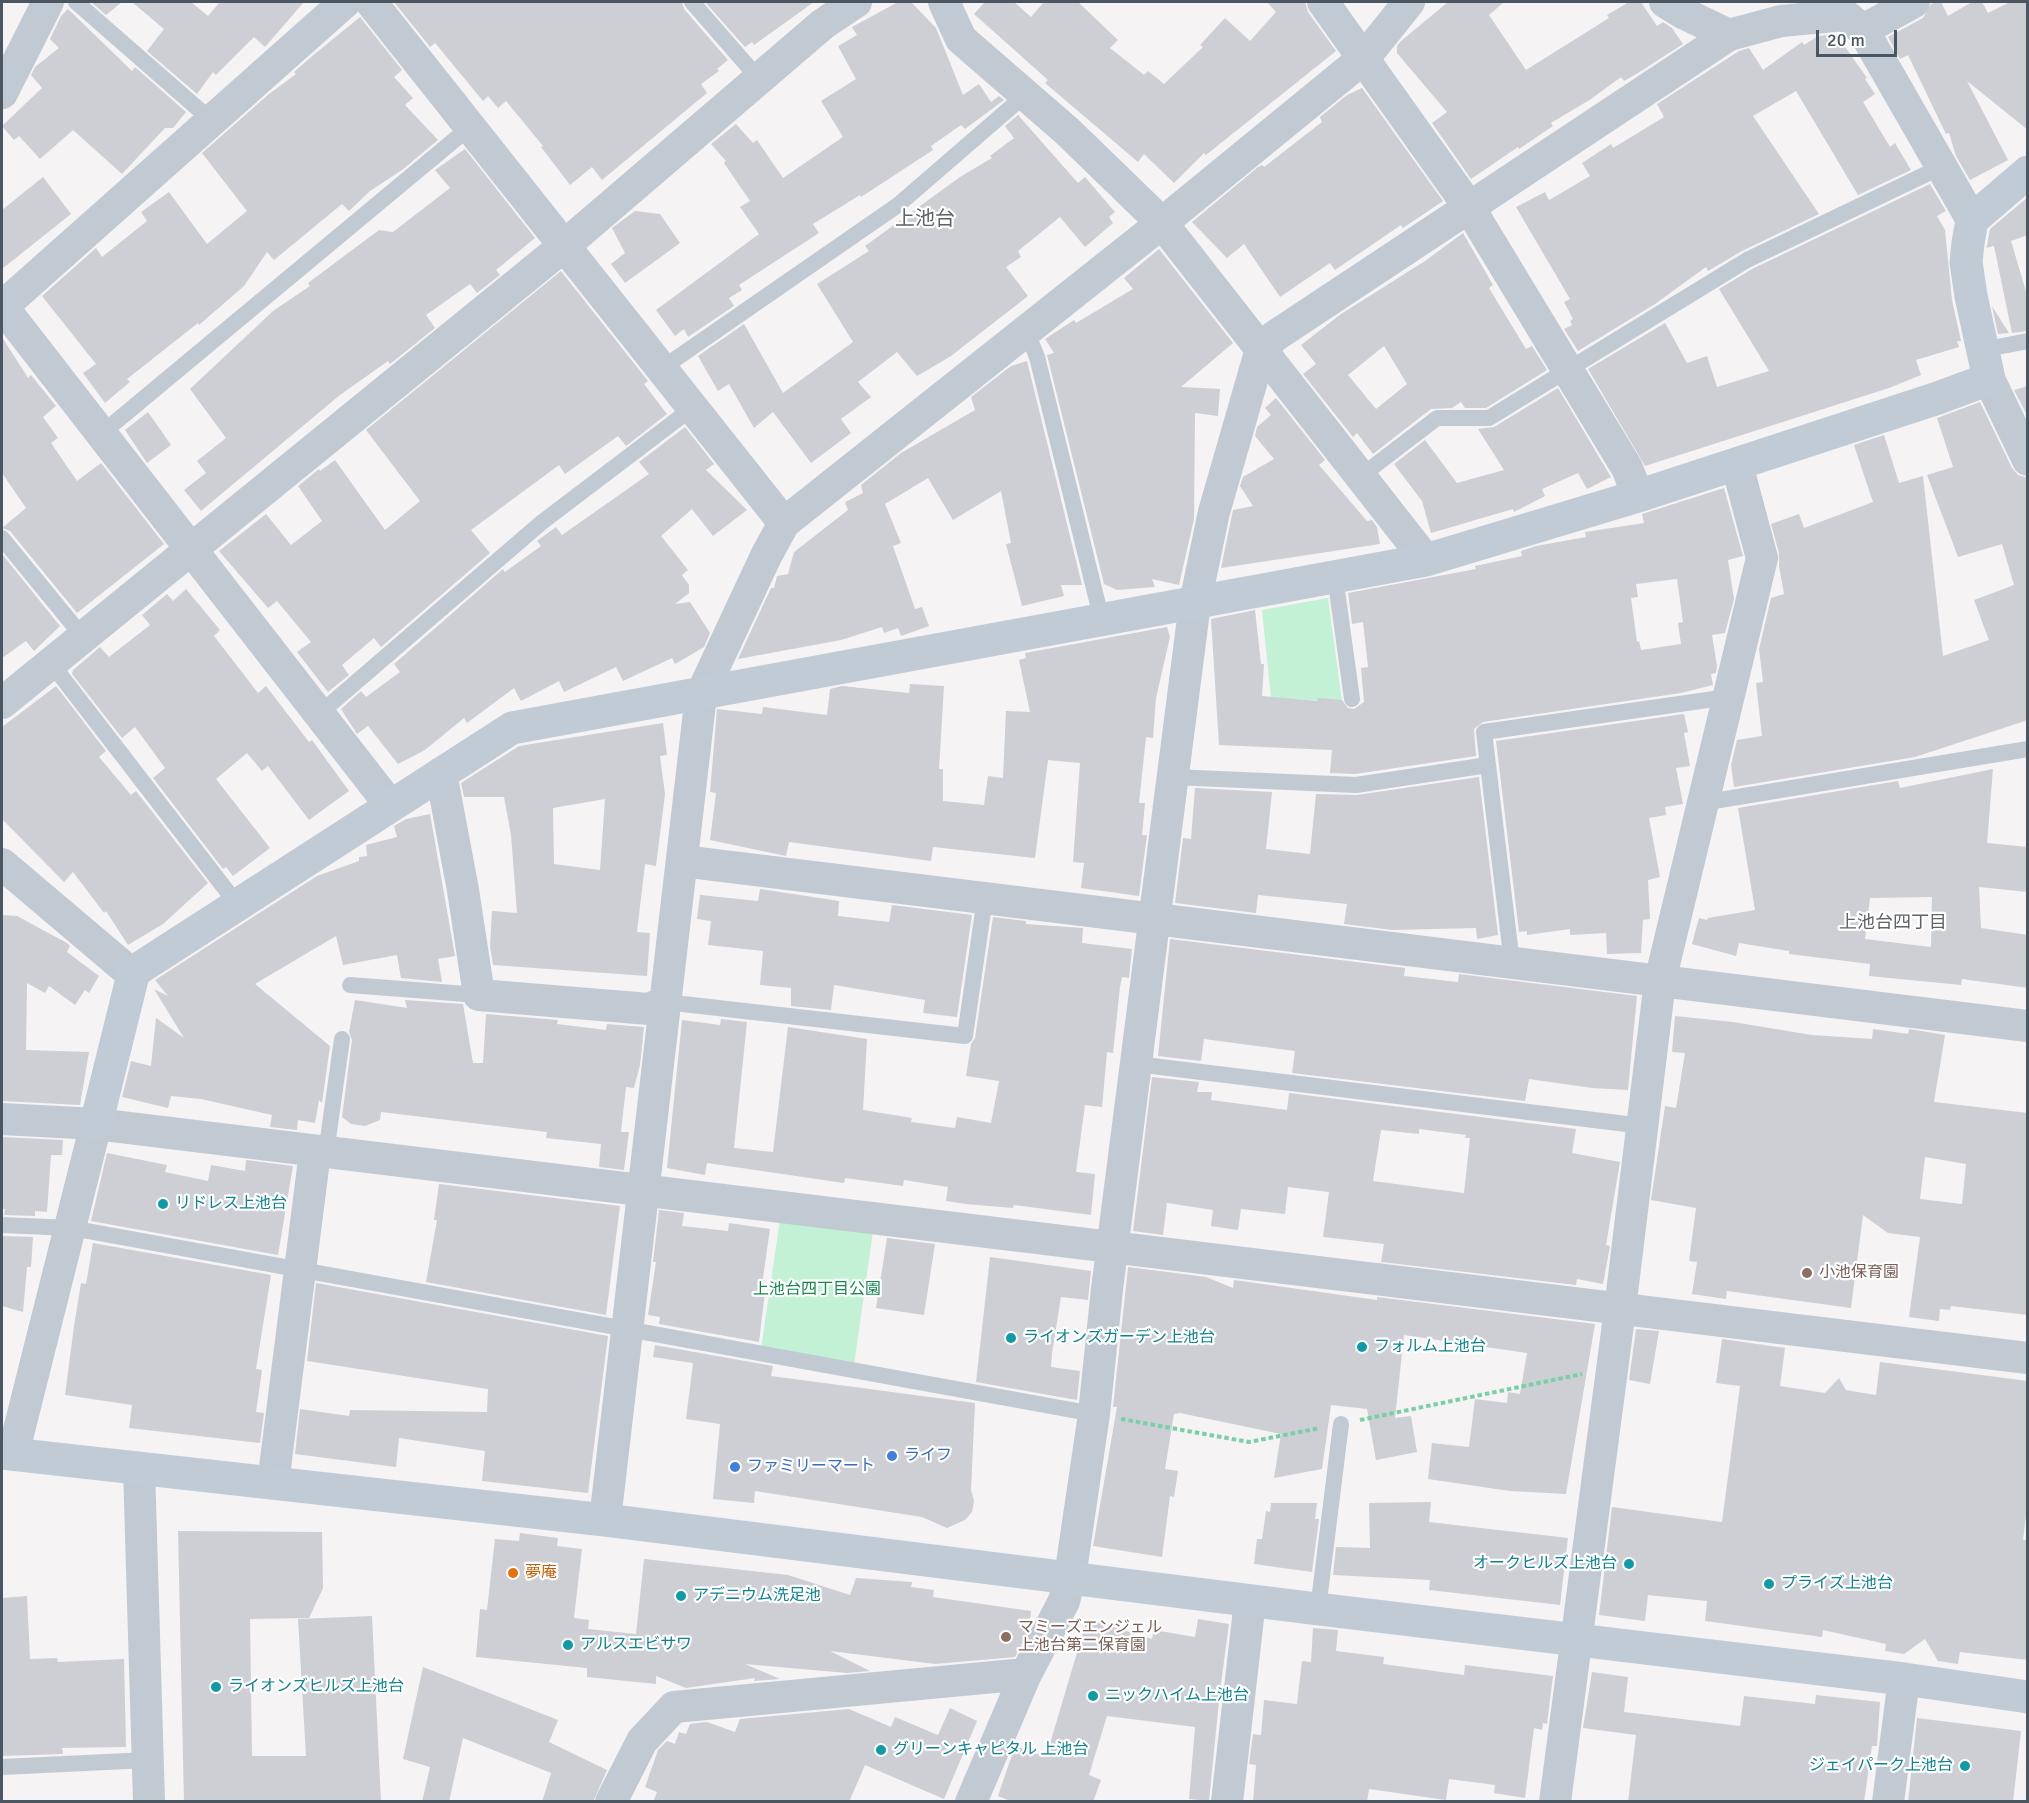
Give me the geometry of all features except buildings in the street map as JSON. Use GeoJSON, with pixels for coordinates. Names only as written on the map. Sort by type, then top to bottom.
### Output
{"type":"FeatureCollection","features":[{"type":"Feature","properties":{"kind":"street"},"geometry":{"type":"LineString","coordinates":[[2,93],[48,2]]}},
{"type":"Feature","properties":{"kind":"street"},"geometry":{"type":"LineString","coordinates":[[345,2],[2,307],[390,806]]}},
{"type":"Feature","properties":{"kind":"street"},"geometry":{"type":"LineString","coordinates":[[370,2],[783,523]]}},
{"type":"Feature","properties":{"kind":"street"},"geometry":{"type":"LineString","coordinates":[[2,703],[192,551],[354,414],[564,246],[823,24],[856,2]]}},
{"type":"Feature","properties":{"kind":"street"},"geometry":{"type":"LineString","coordinates":[[944,2],[961,39],[1067,131],[1162,223],[1426,560]]}},
{"type":"Feature","properties":{"kind":"street"},"geometry":{"type":"LineString","coordinates":[[1323,2],[1365,57],[1469,207],[1627,468],[1638,496]]}},
{"type":"Feature","properties":{"kind":"street"},"geometry":{"type":"LineString","coordinates":[[606,1520],[701,695],[783,523],[1162,223],[1365,57],[1409,2]]}},
{"type":"Feature","properties":{"kind":"street"},"geometry":{"type":"LineString","coordinates":[[1665,2],[1681,12],[1730,34]]}},
{"type":"Feature","properties":{"kind":"street"},"geometry":{"type":"LineString","coordinates":[[1863,30],[1914,2]]}},
{"type":"Feature","properties":{"kind":"street"},"geometry":{"type":"LineString","coordinates":[[970,1802],[1026,1674],[1064,1601],[1070,1577],[1094,1414],[1113,1246],[1196,603],[1214,512],[1261,349],[1275,336],[1730,34],[1781,21],[1845,15],[1863,30],[1972,220],[1966,262],[1985,365],[2028,460]]}},
{"type":"Feature","properties":{"kind":"street"},"geometry":{"type":"LineString","coordinates":[[1972,220],[2028,172]]}},
{"type":"Feature","properties":{"kind":"street"},"geometry":{"type":"LineString","coordinates":[[1985,365],[1737,465],[1426,560],[512,728],[237,904],[133,975],[71,1228],[8,1453],[606,1520],[1318,1610],[1904,1679],[2028,1697]]}},
{"type":"Feature","properties":{"kind":"street"},"geometry":{"type":"LineString","coordinates":[[1555,1802],[1620,1309],[1660,981],[1762,558],[1737,465]]}},
{"type":"Feature","properties":{"kind":"street"},"geometry":{"type":"LineString","coordinates":[[441,773],[463,890],[479,995],[649,1008],[665,1002]]}},
{"type":"Feature","properties":{"kind":"street"},"geometry":{"type":"LineString","coordinates":[[682,861],[2028,1026]]}},
{"type":"Feature","properties":{"kind":"street"},"geometry":{"type":"LineString","coordinates":[[2,864],[133,975]]}},
{"type":"Feature","properties":{"kind":"street"},"geometry":{"type":"LineString","coordinates":[[2,1119],[96,1124],[2028,1359]]}},
{"type":"Feature","properties":{"kind":"street"},"geometry":{"type":"LineString","coordinates":[[273,1483],[299,1270],[321,1152]]}},
{"type":"Feature","properties":{"kind":"street"},"geometry":{"type":"LineString","coordinates":[[139,1468],[149,1802]]}},
{"type":"Feature","properties":{"kind":"street"},"geometry":{"type":"LineString","coordinates":[[1227,1802],[1250,1601]]}},
{"type":"Feature","properties":{"kind":"street"},"geometry":{"type":"LineString","coordinates":[[611,1802],[642,1741],[674,1707],[1026,1674]]}},
{"type":"Feature","properties":{"kind":"street"},"geometry":{"type":"LineString","coordinates":[[1888,1802],[1904,1679]]}},
{"type":"Feature","properties":{"kind":"lane"},"geometry":{"type":"LineString","coordinates":[[76,2],[212,120]]}},
{"type":"Feature","properties":{"kind":"lane"},"geometry":{"type":"LineString","coordinates":[[692,2],[759,79]]}},
{"type":"Feature","properties":{"kind":"lane"},"geometry":{"type":"LineString","coordinates":[[1851,2],[1863,30]]}},
{"type":"Feature","properties":{"kind":"lane"},"geometry":{"type":"LineString","coordinates":[[661,369],[898,205],[1024,96]]}},
{"type":"Feature","properties":{"kind":"lane"},"geometry":{"type":"LineString","coordinates":[[101,434],[470,127]]}},
{"type":"Feature","properties":{"kind":"lane"},"geometry":{"type":"LineString","coordinates":[[1361,476],[1437,418],[1489,418],[1747,260],[1941,167]]}},
{"type":"Feature","properties":{"kind":"lane"},"geometry":{"type":"LineString","coordinates":[[1026,330],[1036,357],[1102,621]]}},
{"type":"Feature","properties":{"kind":"lane"},"geometry":{"type":"LineString","coordinates":[[1985,365],[2028,341]]}},
{"type":"Feature","properties":{"kind":"lane"},"geometry":{"type":"LineString","coordinates":[[319,714],[541,523],[691,409]]}},
{"type":"Feature","properties":{"kind":"lane"},"geometry":{"type":"LineString","coordinates":[[2,537],[83,637]]}},
{"type":"Feature","properties":{"kind":"lane"},"geometry":{"type":"LineString","coordinates":[[1335,576],[1352,699]]}},
{"type":"Feature","properties":{"kind":"lane"},"geometry":{"type":"LineString","coordinates":[[51,663],[237,904]]}},
{"type":"Feature","properties":{"kind":"lane"},"geometry":{"type":"LineString","coordinates":[[1512,963],[1484,732],[1728,697]]}},
{"type":"Feature","properties":{"kind":"lane"},"geometry":{"type":"LineString","coordinates":[[1702,803],[2028,749]]}},
{"type":"Feature","properties":{"kind":"lane"},"geometry":{"type":"LineString","coordinates":[[1173,777],[1356,785],[1488,765]]}},
{"type":"Feature","properties":{"kind":"lane"},"geometry":{"type":"LineString","coordinates":[[665,1002],[965,1036],[985,898]]}},
{"type":"Feature","properties":{"kind":"lane"},"geometry":{"type":"LineString","coordinates":[[350,985],[479,995]]}},
{"type":"Feature","properties":{"kind":"lane"},"geometry":{"type":"LineString","coordinates":[[321,1152],[342,1039]]}},
{"type":"Feature","properties":{"kind":"lane"},"geometry":{"type":"LineString","coordinates":[[1136,1064],[1643,1126]]}},
{"type":"Feature","properties":{"kind":"lane"},"geometry":{"type":"LineString","coordinates":[[2,1225],[71,1228],[1094,1414]]}},
{"type":"Feature","properties":{"kind":"lane"},"geometry":{"type":"LineString","coordinates":[[1318,1610],[1341,1424]]}},
{"type":"Feature","properties":{"kind":"lane"},"geometry":{"type":"LineString","coordinates":[[2,1767],[148,1760]]}},
{"type":"Feature","properties":{"kind":"green space"},"geometry":{"type":"Polygon","coordinates":[[[1328,598],[1342,702],[1271,698],[1262,610],[1328,598]]]}},
{"type":"Feature","properties":{"kind":"green space","name":"上池台四丁目公園"},"geometry":{"type":"Polygon","coordinates":[[[780,1220],[873,1231],[854,1365],[761,1349],[780,1220]]]}},
{"type":"Feature","properties":{"kind":"place","name":"リドレス上池台"},"geometry":{"type":"Point","coordinates":[163,1204]}},
{"type":"Feature","properties":{"kind":"place","name":"小池保育園"},"geometry":{"type":"Point","coordinates":[1807,1273]}},
{"type":"Feature","properties":{"kind":"place","name":"ライオンズガーデン上池台"},"geometry":{"type":"Point","coordinates":[1011,1338]}},
{"type":"Feature","properties":{"kind":"place","name":"フォルム上池台"},"geometry":{"type":"Point","coordinates":[1362,1347]}},
{"type":"Feature","properties":{"kind":"place","name":"ライフ"},"geometry":{"type":"Point","coordinates":[892,1456]}},
{"type":"Feature","properties":{"kind":"place","name":"ファミリーマート"},"geometry":{"type":"Point","coordinates":[735,1467]}},
{"type":"Feature","properties":{"kind":"place","name":"オークヒルズ上池台"},"geometry":{"type":"Point","coordinates":[1629,1564]}},
{"type":"Feature","properties":{"kind":"place","name":"夢庵"},"geometry":{"type":"Point","coordinates":[513,1573]}},
{"type":"Feature","properties":{"kind":"place","name":"プライズ上池台"},"geometry":{"type":"Point","coordinates":[1769,1584]}},
{"type":"Feature","properties":{"kind":"place","name":"アデニウム洗足池"},"geometry":{"type":"Point","coordinates":[681,1596]}},
{"type":"Feature","properties":{"kind":"place","name":"マミーズエンジェル 上池台第二保育園"},"geometry":{"type":"Point","coordinates":[1006,1637]}},
{"type":"Feature","properties":{"kind":"place","name":"アルスエビサワ"},"geometry":{"type":"Point","coordinates":[568,1645]}},
{"type":"Feature","properties":{"kind":"place","name":"ライオンズヒルズ上池台"},"geometry":{"type":"Point","coordinates":[216,1687]}},
{"type":"Feature","properties":{"kind":"place","name":"ニックハイム上池台"},"geometry":{"type":"Point","coordinates":[1093,1696]}},
{"type":"Feature","properties":{"kind":"place","name":"グリーンキャピタル 上池台"},"geometry":{"type":"Point","coordinates":[881,1750]}},
{"type":"Feature","properties":{"kind":"place","name":"ジェイパーク上池台"},"geometry":{"type":"Point","coordinates":[1965,1766]}},
{"type":"Feature","properties":{"kind":"district","name":"上池台"},"geometry":{"type":"Point","coordinates":[925,220]}},
{"type":"Feature","properties":{"kind":"district","name":"上池台四丁目"},"geometry":{"type":"Point","coordinates":[1893,923]}}]}
